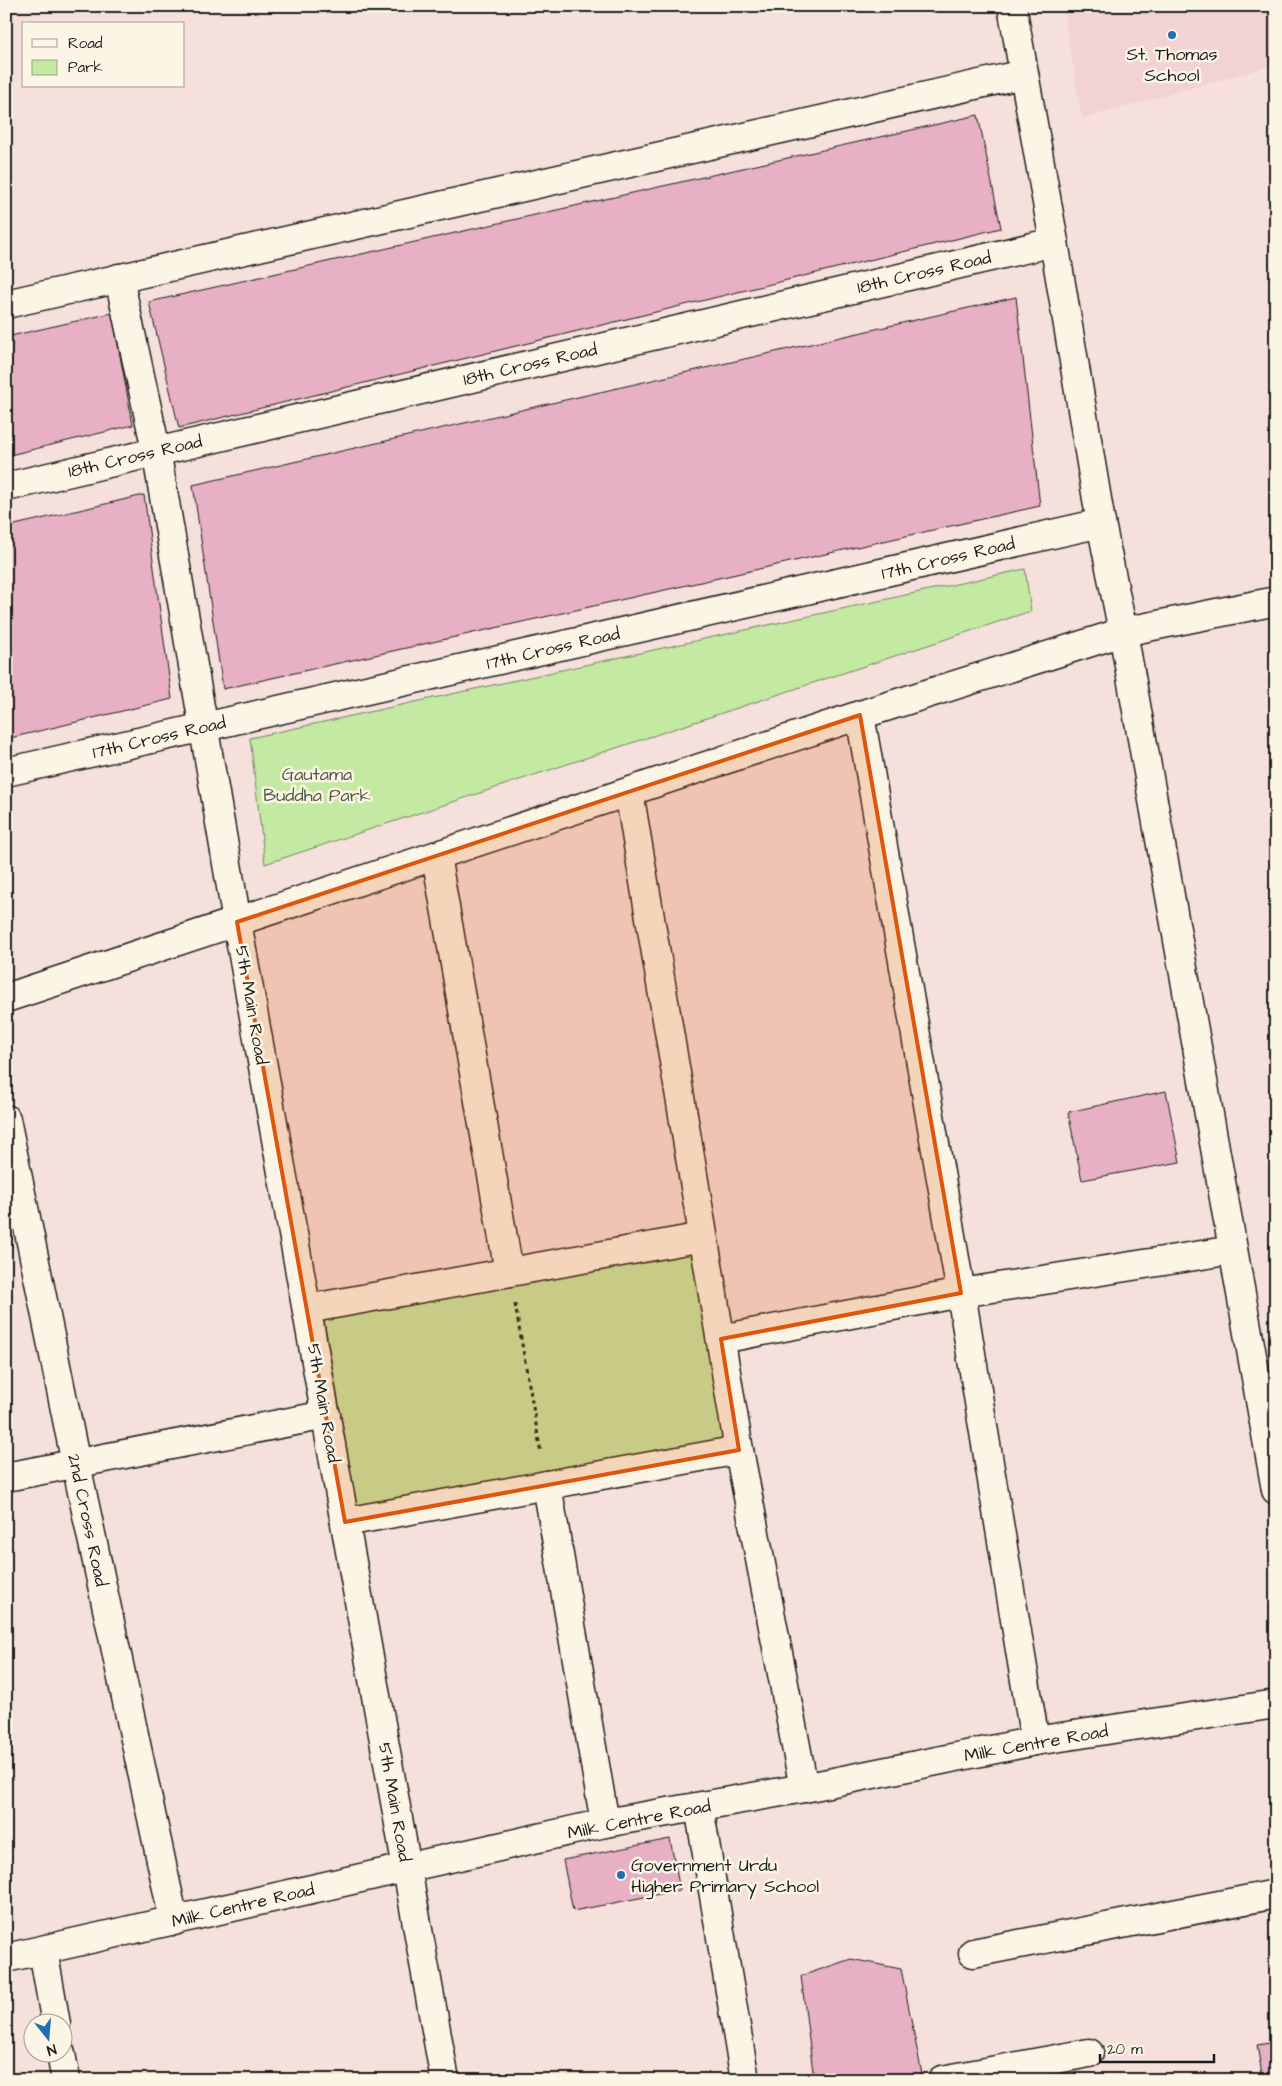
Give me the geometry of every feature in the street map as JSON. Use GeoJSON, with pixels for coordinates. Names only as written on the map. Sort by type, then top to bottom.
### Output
{"type":"FeatureCollection","features":[{"type":"Feature","properties":{"kind":"street"},"geometry":{"type":"LineString","coordinates":[[1012,6],[1101,524],[1123,632],[1276,1490]]}},
{"type":"Feature","properties":{"kind":"street"},"geometry":{"type":"LineString","coordinates":[[6,304],[1024,74]]}},
{"type":"Feature","properties":{"kind":"street","name":"18th Cross Road"},"geometry":{"type":"LineString","coordinates":[[6,487],[156,450],[1054,242]]}},
{"type":"Feature","properties":{"kind":"street","name":"5th Main Road"},"geometry":{"type":"LineString","coordinates":[[119,278],[156,450],[237,922],[445,2080]]}},
{"type":"Feature","properties":{"kind":"street","name":"17th Cross Road"},"geometry":{"type":"LineString","coordinates":[[6,772],[1101,524]]}},
{"type":"Feature","properties":{"kind":"street"},"geometry":{"type":"LineString","coordinates":[[6,998],[860,716],[1123,632],[1275,604]]}},
{"type":"Feature","properties":{"kind":"street"},"geometry":{"type":"LineString","coordinates":[[860,716],[961,1293],[1035,1740]]}},
{"type":"Feature","properties":{"kind":"street"},"geometry":{"type":"LineString","coordinates":[[629,792],[739,1450],[804,1788]]}},
{"type":"Feature","properties":{"kind":"street"},"geometry":{"type":"LineString","coordinates":[[436,856],[509,1272]]}},
{"type":"Feature","properties":{"kind":"street","name":"2nd Cross Road"},"geometry":{"type":"LineString","coordinates":[[6,1119],[76,1464],[174,1921]]}},
{"type":"Feature","properties":{"kind":"street"},"geometry":{"type":"LineString","coordinates":[[307,1309],[703,1237]]}},
{"type":"Feature","properties":{"kind":"street"},"geometry":{"type":"LineString","coordinates":[[721,1339],[961,1293],[1233,1250]]}},
{"type":"Feature","properties":{"kind":"street"},"geometry":{"type":"LineString","coordinates":[[6,1477],[326,1415]]}},
{"type":"Feature","properties":{"kind":"street"},"geometry":{"type":"LineString","coordinates":[[345,1522],[739,1450]]}},
{"type":"Feature","properties":{"kind":"street"},"geometry":{"type":"LineString","coordinates":[[547,1485],[606,1824]]}},
{"type":"Feature","properties":{"kind":"street","name":"Milk Centre Road"},"geometry":{"type":"LineString","coordinates":[[6,1958],[606,1824],[804,1788],[1035,1740],[1276,1704]]}},
{"type":"Feature","properties":{"kind":"street"},"geometry":{"type":"LineString","coordinates":[[699,1807],[745,2080]]}},
{"type":"Feature","properties":{"kind":"street"},"geometry":{"type":"LineString","coordinates":[[973,1953],[1276,1894]]}},
{"type":"Feature","properties":{"kind":"street"},"geometry":{"type":"LineString","coordinates":[[43,1950],[54,2014]]}},
{"type":"Feature","properties":{"kind":"street"},"geometry":{"type":"LineString","coordinates":[[942,2080],[1089,2053]]}},
{"type":"Feature","properties":{"kind":"street"},"geometry":{"type":"LineString","coordinates":[[63,2064],[66,2080]]}},
{"type":"Feature","properties":{"kind":"path"},"geometry":{"type":"LineString","coordinates":[[509,1272],[547,1485]]}},
{"type":"Feature","properties":{"kind":"highlighted area"},"geometry":{"type":"Polygon","coordinates":[[[860,715],[961,1293],[721,1339],[739,1450],[345,1522],[237,922],[860,715]]]}},
{"type":"Feature","properties":{"kind":"shaded area","name":"St. Thomas School"},"geometry":{"type":"Polygon","coordinates":[[[1063,6],[1276,6],[1276,64],[1082,119],[1063,6]]]}},
{"type":"Feature","properties":{"kind":"green space","name":"Gautama Buddha Park"},"geometry":{"type":"Polygon","coordinates":[[[1025,569],[1031,611],[265,864],[250,738],[1025,569]]]}},
{"type":"Feature","properties":{"kind":"green space"},"geometry":{"type":"Polygon","coordinates":[[[694,1253],[726,1438],[357,1505],[324,1319],[694,1253]]]}},
{"type":"Feature","properties":{"kind":"building"},"geometry":{"type":"Polygon","coordinates":[[[978,115],[1001,228],[179,428],[149,302],[978,115]]]}},
{"type":"Feature","properties":{"kind":"building"},"geometry":{"type":"Polygon","coordinates":[[[1016,297],[1040,506],[223,689],[193,485],[1016,297]]]}},
{"type":"Feature","properties":{"kind":"building"},"geometry":{"type":"Polygon","coordinates":[[[112,313],[133,425],[6,456],[6,337],[112,313]]]}},
{"type":"Feature","properties":{"kind":"building"},"geometry":{"type":"Polygon","coordinates":[[[144,495],[172,699],[6,739],[6,527],[144,495]]]}},
{"type":"Feature","properties":{"kind":"building"},"geometry":{"type":"Polygon","coordinates":[[[1166,1091],[1180,1162],[1082,1180],[1068,1112],[1166,1091]]]}},
{"type":"Feature","properties":{"kind":"building","name":"Government Urdu Higher Primary School"},"geometry":{"type":"Polygon","coordinates":[[[670,1839],[680,1890],[573,1911],[563,1860],[670,1839]]]}},
{"type":"Feature","properties":{"kind":"building"},"geometry":{"type":"Polygon","coordinates":[[[851,1959],[901,1969],[923,2079],[814,2080],[801,1976],[851,1959]]]}},
{"type":"Feature","properties":{"kind":"building"},"geometry":{"type":"Polygon","coordinates":[[[1276,2042],[1276,2080],[1263,2080],[1257,2045],[1276,2042]]]}},
{"type":"Feature","properties":{"kind":"place","name":"St. Thomas School"},"geometry":{"type":"Point","coordinates":[1172,35]}},
{"type":"Feature","properties":{"kind":"place","name":"Government Urdu Higher Primary School"},"geometry":{"type":"Point","coordinates":[621,1875]}}]}
